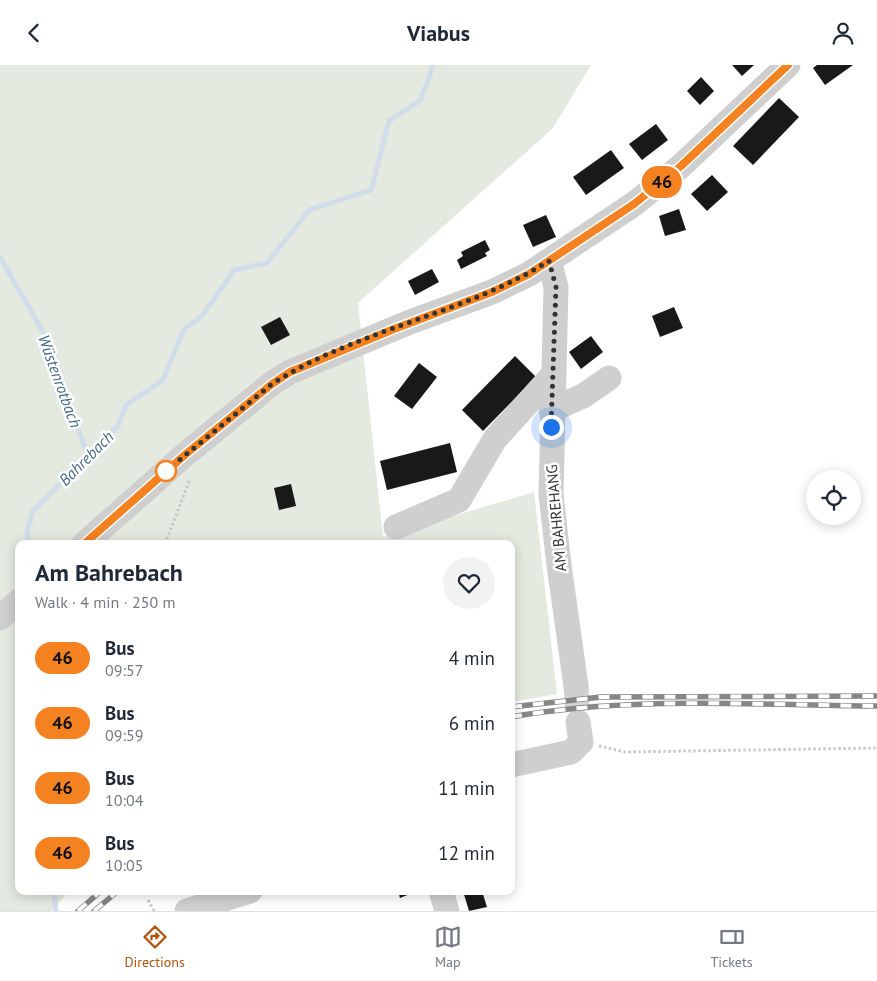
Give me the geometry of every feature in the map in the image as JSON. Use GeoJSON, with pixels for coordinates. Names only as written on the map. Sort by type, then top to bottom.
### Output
{"type":"FeatureCollection","features":[{"type":"Feature","properties":{"kind":"street"},"geometry":{"type":"LineString","coordinates":[[89,540],[187,453],[272,384],[290,372],[392,329],[492,292],[549,261],[634,204],[681,166],[788,65]]}},
{"type":"Feature","properties":{"kind":"street","name":"AM BAHREHANG"},"geometry":{"type":"LineString","coordinates":[[549,261],[556,287],[551,495],[558,565],[576,686]]}},
{"type":"Feature","properties":{"kind":"street"},"geometry":{"type":"LineString","coordinates":[[396,527],[459,500],[495,439],[553,375]]}},
{"type":"Feature","properties":{"kind":"street"},"geometry":{"type":"LineString","coordinates":[[552,409],[583,396],[609,378]]}},
{"type":"Feature","properties":{"kind":"street"},"geometry":{"type":"LineString","coordinates":[[0,618],[15,605]]}},
{"type":"Feature","properties":{"kind":"street"},"geometry":{"type":"LineString","coordinates":[[515,764],[571,752],[580,732]]}},
{"type":"Feature","properties":{"kind":"street"},"geometry":{"type":"LineString","coordinates":[[187,911],[237,895]]}},
{"type":"Feature","properties":{"kind":"street"},"geometry":{"type":"LineString","coordinates":[[442,895],[448,911]]}},
{"type":"Feature","properties":{"kind":"path"},"geometry":{"type":"LineString","coordinates":[[167,540],[189,481],[194,461],[187,453]]}},
{"type":"Feature","properties":{"kind":"path"},"geometry":{"type":"LineString","coordinates":[[580,732],[626,752],[877,747]]}},
{"type":"Feature","properties":{"kind":"path"},"geometry":{"type":"LineString","coordinates":[[148,900],[154,911]]}},
{"type":"Feature","properties":{"kind":"shaded area"},"geometry":{"type":"Polygon","coordinates":[[[0,65],[591,65],[553,128],[358,303],[383,537],[534,492],[557,694],[515,701],[515,540],[15,540],[15,895],[65,895],[51,911],[0,911],[0,65]]]}},
{"type":"Feature","properties":{"kind":"building"},"geometry":{"type":"Polygon","coordinates":[[[732,65],[754,65],[742,76],[732,65]]]}},
{"type":"Feature","properties":{"kind":"building"},"geometry":{"type":"Polygon","coordinates":[[[817,65],[853,65],[825,85],[813,68],[817,65]]]}},
{"type":"Feature","properties":{"kind":"building"},"geometry":{"type":"Polygon","coordinates":[[[701,77],[714,91],[700,105],[687,91],[701,77]]]}},
{"type":"Feature","properties":{"kind":"building"},"geometry":{"type":"Polygon","coordinates":[[[779,98],[799,117],[753,165],[733,146],[779,98]]]}},
{"type":"Feature","properties":{"kind":"building"},"geometry":{"type":"Polygon","coordinates":[[[656,124],[668,140],[642,160],[629,144],[656,124]]]}},
{"type":"Feature","properties":{"kind":"building"},"geometry":{"type":"Polygon","coordinates":[[[611,150],[624,168],[586,195],[573,177],[611,150]]]}},
{"type":"Feature","properties":{"kind":"building"},"geometry":{"type":"Polygon","coordinates":[[[712,175],[728,192],[707,211],[691,194],[712,175]]]}},
{"type":"Feature","properties":{"kind":"building"},"geometry":{"type":"Polygon","coordinates":[[[679,209],[686,230],[665,236],[659,216],[679,209]]]}},
{"type":"Feature","properties":{"kind":"building"},"geometry":{"type":"Polygon","coordinates":[[[546,215],[556,237],[533,247],[523,225],[546,215]]]}},
{"type":"Feature","properties":{"kind":"building"},"geometry":{"type":"Polygon","coordinates":[[[485,240],[490,250],[485,253],[487,256],[461,269],[457,260],[463,256],[461,252],[485,240]]]}},
{"type":"Feature","properties":{"kind":"building"},"geometry":{"type":"Polygon","coordinates":[[[432,269],[439,282],[415,295],[408,281],[432,269]]]}},
{"type":"Feature","properties":{"kind":"building"},"geometry":{"type":"Polygon","coordinates":[[[674,307],[683,328],[660,337],[652,316],[674,307]]]}},
{"type":"Feature","properties":{"kind":"building"},"geometry":{"type":"Polygon","coordinates":[[[280,317],[290,335],[271,345],[261,327],[280,317]]]}},
{"type":"Feature","properties":{"kind":"building"},"geometry":{"type":"Polygon","coordinates":[[[591,336],[603,352],[581,369],[569,352],[591,336]]]}},
{"type":"Feature","properties":{"kind":"building"},"geometry":{"type":"Polygon","coordinates":[[[515,356],[536,377],[483,431],[462,410],[515,356]]]}},
{"type":"Feature","properties":{"kind":"building"},"geometry":{"type":"Polygon","coordinates":[[[419,363],[437,377],[412,409],[394,396],[419,363]]]}},
{"type":"Feature","properties":{"kind":"building"},"geometry":{"type":"Polygon","coordinates":[[[450,443],[457,472],[387,490],[380,461],[450,443]]]}},
{"type":"Feature","properties":{"kind":"building"},"geometry":{"type":"Polygon","coordinates":[[[291,484],[296,506],[279,510],[274,488],[291,484]]]}},
{"type":"Feature","properties":{"kind":"building"},"geometry":{"type":"Polygon","coordinates":[[[464,895],[483,895],[487,907],[469,911],[464,895]]]}},
{"type":"Feature","properties":{"kind":"waterway","name":"Bahrebach"},"geometry":{"type":"LineString","coordinates":[[28,540],[27,532],[33,511],[118,426],[126,405],[163,380],[184,329],[203,315],[234,270],[267,263],[309,210],[371,190],[389,121],[421,100],[432,65]]}},
{"type":"Feature","properties":{"kind":"waterway","name":"Wüstenrotbach"},"geometry":{"type":"LineString","coordinates":[[0,257],[51,346],[87,455]]}},
{"type":"Feature","properties":{"kind":"waterway","name":"Bahrebach"},"geometry":{"type":"LineString","coordinates":[[54,895],[56,911]]}},
{"type":"Feature","properties":{"kind":"tunnel"},"geometry":{"type":"LineString","coordinates":[[576,686],[578,722]]}},
{"type":"Feature","properties":{"kind":"railway"},"geometry":{"type":"LineString","coordinates":[[515,707],[601,697],[877,696]]}},
{"type":"Feature","properties":{"kind":"railway"},"geometry":{"type":"LineString","coordinates":[[515,716],[556,710],[648,704],[877,706]]}},
{"type":"Feature","properties":{"kind":"railway"},"geometry":{"type":"LineString","coordinates":[[78,911],[96,895]]}},
{"type":"Feature","properties":{"kind":"railway"},"geometry":{"type":"LineString","coordinates":[[94,911],[113,895]]}},
{"type":"Feature","properties":{"kind":"bus line","name":"46"},"geometry":{"type":"LineString","coordinates":[[89,540],[187,453],[272,384],[290,372],[308,363],[492,292],[529,274],[634,204],[681,166],[788,65]]}},
{"type":"Feature","properties":{"kind":"route"},"geometry":{"type":"LineString","coordinates":[[166,471],[272,384],[290,372],[308,363],[492,292],[529,274],[549,261],[553,270],[556,287],[551,427]]}}]}
